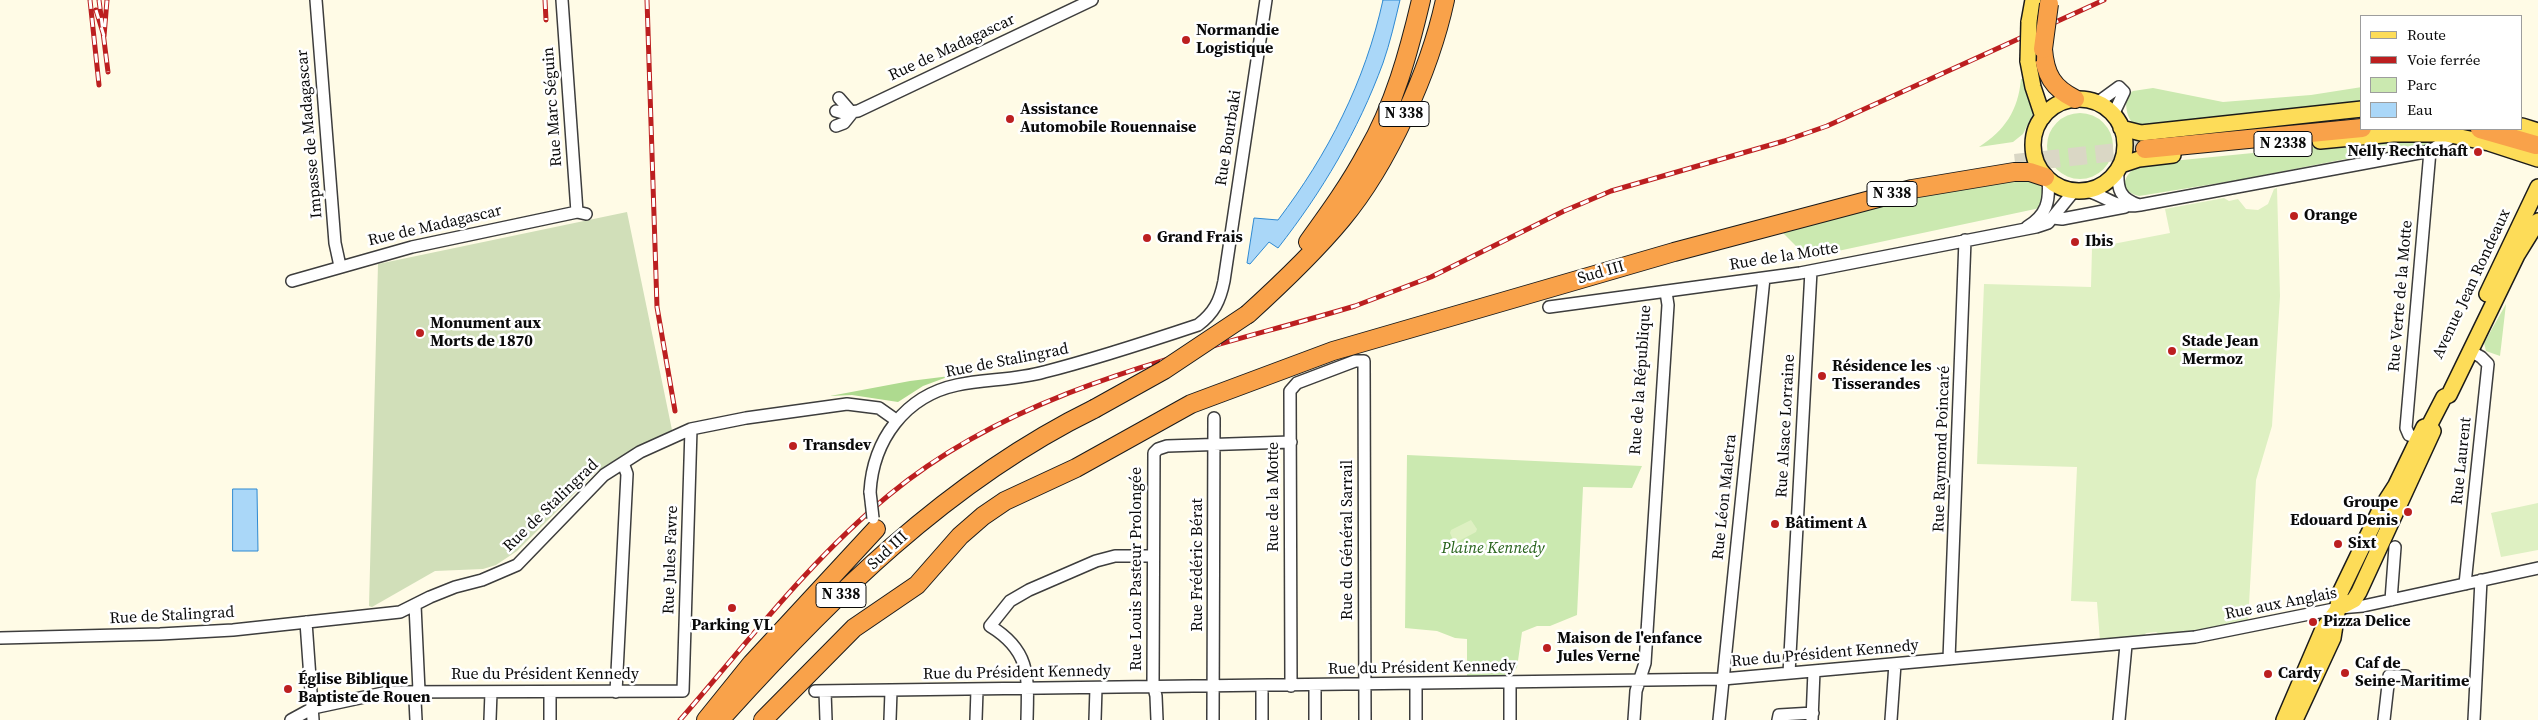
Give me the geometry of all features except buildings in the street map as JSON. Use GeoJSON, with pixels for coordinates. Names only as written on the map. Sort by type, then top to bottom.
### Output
{"type":"FeatureCollection","features":[{"type":"Feature","properties":{"kind":"highway"},"geometry":{"type":"LineString","coordinates":[[1248,314],[1310,240],[1337,203],[1368,150],[1393,94],[1413,32],[1420,0]]}},
{"type":"Feature","properties":{"kind":"highway","name":"N 338"},"geometry":{"type":"LineString","coordinates":[[1248,314],[1302,264],[1343,218],[1362,192],[1386,151],[1420,81],[1445,0]]}},
{"type":"Feature","properties":{"kind":"highway"},"geometry":{"type":"LineString","coordinates":[[2040,4],[2047,74],[2053,83],[2076,100]]}},
{"type":"Feature","properties":{"kind":"highway","name":"N 2338"},"geometry":{"type":"LineString","coordinates":[[2312,123],[2360,121]]}},
{"type":"Feature","properties":{"kind":"highway"},"geometry":{"type":"LineString","coordinates":[[2145,150],[2360,128]]}},
{"type":"Feature","properties":{"kind":"highway"},"geometry":{"type":"LineString","coordinates":[[2485,130],[2535,137]]}},
{"type":"Feature","properties":{"kind":"highway"},"geometry":{"type":"LineString","coordinates":[[2506,130],[2535,137]]}},
{"type":"Feature","properties":{"kind":"highway"},"geometry":{"type":"LineString","coordinates":[[1742,234],[1747,226],[1880,187],[1944,172],[2015,162]]}},
{"type":"Feature","properties":{"kind":"highway","name":"N 338"},"geometry":{"type":"LineString","coordinates":[[1742,234],[1888,195],[1938,184],[2014,172],[2030,172],[2046,178]]}},
{"type":"Feature","properties":{"kind":"highway","name":"Sud III"},"geometry":{"type":"LineString","coordinates":[[763,720],[854,628],[917,585],[960,536],[983,516],[1005,501],[1076,468],[1191,404],[1333,351],[1742,234]]}},
{"type":"Feature","properties":{"kind":"highway","name":"Sud III"},"geometry":{"type":"LineString","coordinates":[[720,720],[832,604],[898,540],[999,463],[1029,443],[1164,370],[1248,314]]}},
{"type":"Feature","properties":{"kind":"highway"},"geometry":{"type":"LineString","coordinates":[[706,720],[752,663],[874,524]]}},
{"type":"Feature","properties":{"kind":"main road"},"geometry":{"type":"LineString","coordinates":[[2040,4],[2028,61],[2033,87],[2043,117]]}},
{"type":"Feature","properties":{"kind":"main road"},"geometry":{"type":"LineString","coordinates":[[2076,100],[2097,103],[2113,114],[2122,128],[2125,142],[2119,168],[2102,185],[2081,191],[2064,189],[2046,178],[2038,166],[2033,148],[2037,126],[2043,117],[2055,106],[2076,100]]}},
{"type":"Feature","properties":{"kind":"main road","name":"N 2338"},"geometry":{"type":"LineString","coordinates":[[2122,128],[2141,133],[2360,109]]}},
{"type":"Feature","properties":{"kind":"main road"},"geometry":{"type":"LineString","coordinates":[[2285,118],[2312,123]]}},
{"type":"Feature","properties":{"kind":"main road","name":"N 2338"},"geometry":{"type":"LineString","coordinates":[[2119,168],[2160,156],[2393,134],[2535,137]]}},
{"type":"Feature","properties":{"kind":"main road","name":"Avenue Jean Rondeaux"},"geometry":{"type":"LineString","coordinates":[[2444,397],[2441,391],[2538,187]]}},
{"type":"Feature","properties":{"kind":"main road","name":"Avenue Jean Rondeaux"},"geometry":{"type":"LineString","coordinates":[[2295,720],[2333,638],[2340,593],[2380,510],[2396,485],[2424,427],[2429,426],[2444,397],[2449,395],[2517,255],[2538,221]]}},
{"type":"Feature","properties":{"kind":"main road","name":"Avenue Jean Rondeaux"},"geometry":{"type":"LineString","coordinates":[[2284,720],[2323,630],[2339,608],[2354,600],[2359,592],[2433,431],[2429,426]]}},
{"type":"Feature","properties":{"kind":"street","name":"Impasse de Madagascar"},"geometry":{"type":"LineString","coordinates":[[316,0],[335,243],[340,266]]}},
{"type":"Feature","properties":{"kind":"street","name":"Rue Marc Séguin"},"geometry":{"type":"LineString","coordinates":[[562,0],[582,213]]}},
{"type":"Feature","properties":{"kind":"street","name":"Rue de Madagascar"},"geometry":{"type":"LineString","coordinates":[[836,126],[844,123],[852,113],[1092,0]]}},
{"type":"Feature","properties":{"kind":"street","name":"Rue Bourbaki"},"geometry":{"type":"LineString","coordinates":[[1224,281],[1266,0]]}},
{"type":"Feature","properties":{"kind":"street"},"geometry":{"type":"LineString","coordinates":[[2097,103],[2119,87],[2122,88],[2124,92],[2113,114]]}},
{"type":"Feature","properties":{"kind":"street"},"geometry":{"type":"LineString","coordinates":[[839,98],[852,113]]}},
{"type":"Feature","properties":{"kind":"street"},"geometry":{"type":"LineString","coordinates":[[836,111],[852,113]]}},
{"type":"Feature","properties":{"kind":"street","name":"Rue de la Motte"},"geometry":{"type":"LineString","coordinates":[[2053,218],[2062,219],[2430,151],[2455,134]]}},
{"type":"Feature","properties":{"kind":"street","name":"Rue Verte de la Motte"},"geometry":{"type":"LineString","coordinates":[[2418,438],[2409,435],[2406,428],[2430,151]]}},
{"type":"Feature","properties":{"kind":"street"},"geometry":{"type":"LineString","coordinates":[[2119,168],[2117,186],[2122,196],[2130,202],[2140,205]]}},
{"type":"Feature","properties":{"kind":"street","name":"Rue de la Motte"},"geometry":{"type":"LineString","coordinates":[[2023,229],[2040,218],[2046,208],[2049,192],[2046,178]]}},
{"type":"Feature","properties":{"kind":"street"},"geometry":{"type":"LineString","coordinates":[[2081,191],[2104,196],[2119,206],[2125,207]]}},
{"type":"Feature","properties":{"kind":"street","name":"Rue de la Motte"},"geometry":{"type":"LineString","coordinates":[[1549,307],[1810,271],[2043,226],[2081,191]]}},
{"type":"Feature","properties":{"kind":"street","name":"Rue de Madagascar"},"geometry":{"type":"LineString","coordinates":[[292,281],[412,247],[582,213]]}},
{"type":"Feature","properties":{"kind":"street","name":"Rue Raymond Poincaré"},"geometry":{"type":"LineString","coordinates":[[1949,659],[1965,240]]}},
{"type":"Feature","properties":{"kind":"street","name":"Rue Alsace Lorraine"},"geometry":{"type":"LineString","coordinates":[[1789,673],[1810,271]]}},
{"type":"Feature","properties":{"kind":"street","name":"Rue Léon Maletra"},"geometry":{"type":"LineString","coordinates":[[1718,720],[1764,278]]}},
{"type":"Feature","properties":{"kind":"street","name":"Rue de Stalingrad"},"geometry":{"type":"LineString","coordinates":[[0,638],[160,634],[400,612],[455,587],[482,580],[517,565],[585,492],[604,475],[640,452],[691,429],[746,418],[847,404],[879,408],[896,420],[923,399],[947,388],[1041,373],[1198,325],[1213,311],[1219,300],[1224,281]]}},
{"type":"Feature","properties":{"kind":"street","name":"Rue de la République"},"geometry":{"type":"LineString","coordinates":[[1634,720],[1636,692],[1646,664],[1655,462],[1668,305],[1666,292]]}},
{"type":"Feature","properties":{"kind":"street","name":"Rue Laurent"},"geometry":{"type":"LineString","coordinates":[[2465,584],[2488,364],[2481,356],[2470,351]]}},
{"type":"Feature","properties":{"kind":"street","name":"Rue de la Motte"},"geometry":{"type":"LineString","coordinates":[[1291,686],[1290,391],[1297,383],[1355,361],[1364,361]]}},
{"type":"Feature","properties":{"kind":"street","name":"Rue du Général Sarrail"},"geometry":{"type":"LineString","coordinates":[[1364,361],[1365,720]]}},
{"type":"Feature","properties":{"kind":"street","name":"Rue Frédéric Bérat"},"geometry":{"type":"LineString","coordinates":[[1213,720],[1214,418]]}},
{"type":"Feature","properties":{"kind":"street"},"geometry":{"type":"LineString","coordinates":[[874,524],[870,492],[875,461],[885,436],[896,420]]}},
{"type":"Feature","properties":{"kind":"street","name":"Rue Jules Favre"},"geometry":{"type":"LineString","coordinates":[[683,692],[691,429]]}},
{"type":"Feature","properties":{"kind":"street"},"geometry":{"type":"LineString","coordinates":[[1215,444],[1291,442]]}},
{"type":"Feature","properties":{"kind":"street","name":"Rue Louis Pasteur Prolongée"},"geometry":{"type":"LineString","coordinates":[[1157,720],[1156,696],[1153,687],[1154,454],[1158,449],[1167,446],[1215,444]]}},
{"type":"Feature","properties":{"kind":"street"},"geometry":{"type":"LineString","coordinates":[[616,692],[627,474],[622,463]]}},
{"type":"Feature","properties":{"kind":"street"},"geometry":{"type":"LineString","coordinates":[[2391,600],[2395,547]]}},
{"type":"Feature","properties":{"kind":"street"},"geometry":{"type":"LineString","coordinates":[[1027,720],[1028,689],[1026,670],[1020,654],[1007,636],[990,626],[1010,601],[1028,590],[1096,561],[1115,556],[1153,556]]}},
{"type":"Feature","properties":{"kind":"street","name":"Rue aux Anglais"},"geometry":{"type":"LineString","coordinates":[[2028,652],[2195,638],[2339,608],[2391,600],[2538,568]]}},
{"type":"Feature","properties":{"kind":"street"},"geometry":{"type":"LineString","coordinates":[[2474,720],[2481,580]]}},
{"type":"Feature","properties":{"kind":"street"},"geometry":{"type":"LineString","coordinates":[[415,605],[419,691],[415,700],[416,720]]}},
{"type":"Feature","properties":{"kind":"street"},"geometry":{"type":"LineString","coordinates":[[306,622],[313,720]]}},
{"type":"Feature","properties":{"kind":"street"},"geometry":{"type":"LineString","coordinates":[[2120,720],[2126,645]]}},
{"type":"Feature","properties":{"kind":"street","name":"Rue du Président Kennedy"},"geometry":{"type":"LineString","coordinates":[[826,720],[820,691],[1510,683],[1640,677],[1723,679],[2028,652]]}},
{"type":"Feature","properties":{"kind":"street"},"geometry":{"type":"LineString","coordinates":[[1892,720],[1894,664]]}},
{"type":"Feature","properties":{"kind":"street"},"geometry":{"type":"LineString","coordinates":[[1778,720],[1778,715],[1812,716],[1814,671]]}},
{"type":"Feature","properties":{"kind":"street"},"geometry":{"type":"LineString","coordinates":[[2384,720],[2389,676],[2406,676]]}},
{"type":"Feature","properties":{"kind":"street"},"geometry":{"type":"LineString","coordinates":[[1510,683],[1510,720]]}},
{"type":"Feature","properties":{"kind":"street"},"geometry":{"type":"LineString","coordinates":[[1416,684],[1416,720]]}},
{"type":"Feature","properties":{"kind":"street"},"geometry":{"type":"LineString","coordinates":[[1315,685],[1315,720]]}},
{"type":"Feature","properties":{"kind":"street"},"geometry":{"type":"LineString","coordinates":[[1262,686],[1262,720]]}},
{"type":"Feature","properties":{"kind":"street"},"geometry":{"type":"LineString","coordinates":[[1095,720],[1096,688]]}},
{"type":"Feature","properties":{"kind":"street"},"geometry":{"type":"LineString","coordinates":[[976,720],[977,690]]}},
{"type":"Feature","properties":{"kind":"street"},"geometry":{"type":"LineString","coordinates":[[890,720],[891,691]]}},
{"type":"Feature","properties":{"kind":"street","name":"Rue du Président Kennedy"},"geometry":{"type":"LineString","coordinates":[[291,720],[313,708],[388,692],[683,692]]}},
{"type":"Feature","properties":{"kind":"street"},"geometry":{"type":"LineString","coordinates":[[490,720],[491,692]]}},
{"type":"Feature","properties":{"kind":"street"},"geometry":{"type":"LineString","coordinates":[[550,692],[550,720]]}},
{"type":"Feature","properties":{"kind":"green space"},"geometry":{"type":"Polygon","coordinates":[[[2021,79],[2023,79],[2034,112],[2023,134],[2013,142],[1979,147],[1996,134],[2009,119],[2017,101],[2021,79]]]}},
{"type":"Feature","properties":{"kind":"green space"},"geometry":{"type":"Polygon","coordinates":[[[2360,87],[2360,105],[2135,126],[2128,116],[2126,105],[2126,96],[2133,91],[2153,88],[2223,102],[2311,95],[2360,87]]]}},
{"type":"Feature","properties":{"kind":"green space"},"geometry":{"type":"Polygon","coordinates":[[[2073,113],[2087,113],[2099,118],[2108,127],[2113,139],[2111,159],[2104,170],[2087,179],[2073,179],[2061,174],[2052,165],[2047,153],[2047,139],[2052,127],[2061,118],[2073,113]]]}},
{"type":"Feature","properties":{"kind":"green space"},"geometry":{"type":"Polygon","coordinates":[[[2414,137],[2441,138],[2428,148],[2417,145],[2238,180],[2139,196],[2127,190],[2125,185],[2127,176],[2142,164],[2414,137]]]}},
{"type":"Feature","properties":{"kind":"green space"},"geometry":{"type":"Polygon","coordinates":[[[2022,179],[2034,182],[2041,187],[2043,195],[2040,208],[1819,255],[1806,256],[1783,233],[1917,195],[2022,179]]]}},
{"type":"Feature","properties":{"kind":"green space"},"geometry":{"type":"Polygon","coordinates":[[[2277,188],[2280,296],[2272,426],[2256,480],[2248,622],[2194,633],[2161,635],[2156,632],[2146,633],[2143,637],[2100,641],[2097,602],[2071,601],[2077,467],[1977,464],[1984,284],[2091,287],[2092,248],[2170,233],[2165,209],[2224,198],[2229,201],[2238,199],[2246,209],[2258,210],[2268,204],[2274,189],[2277,188]]]}},
{"type":"Feature","properties":{"kind":"green space"},"geometry":{"type":"Polygon","coordinates":[[[627,212],[672,430],[597,471],[517,551],[496,565],[483,569],[435,571],[372,607],[369,606],[378,264],[627,212]]]}},
{"type":"Feature","properties":{"kind":"green space"},"geometry":{"type":"Polygon","coordinates":[[[2506,304],[2500,356],[2486,351],[2484,343],[2506,304]]]}},
{"type":"Feature","properties":{"kind":"green space"},"geometry":{"type":"Polygon","coordinates":[[[950,376],[923,386],[898,402],[852,395],[830,396],[910,381],[950,376]]]}},
{"type":"Feature","properties":{"kind":"green space","name":"Plaine Kennedy"},"geometry":{"type":"Polygon","coordinates":[[[1407,455],[1642,466],[1632,488],[1583,487],[1577,615],[1550,626],[1537,626],[1522,632],[1517,668],[1503,677],[1467,677],[1467,639],[1455,638],[1437,631],[1405,628],[1407,455]]]}},
{"type":"Feature","properties":{"kind":"green space"},"geometry":{"type":"Polygon","coordinates":[[[2538,503],[2538,550],[2501,557],[2491,513],[2538,503]]]}},
{"type":"Feature","properties":{"kind":"green space"},"geometry":{"type":"Polygon","coordinates":[[[1471,520],[1477,529],[1476,532],[1457,542],[1453,540],[1450,533],[1451,530],[1471,520]]]}},
{"type":"Feature","properties":{"kind":"water"},"geometry":{"type":"Polygon","coordinates":[[[1383,0],[1400,0],[1383,63],[1350,137],[1324,183],[1278,248],[1269,242],[1250,264],[1247,263],[1254,218],[1278,220],[1313,169],[1342,116],[1366,60],[1383,0]]]}},
{"type":"Feature","properties":{"kind":"water"},"geometry":{"type":"Polygon","coordinates":[[[233,489],[257,489],[258,551],[233,551],[233,489]]]}},
{"type":"Feature","properties":{"kind":"tunnel"},"geometry":{"type":"LineString","coordinates":[[2015,163],[2145,149]]}},
{"type":"Feature","properties":{"kind":"railway"},"geometry":{"type":"LineString","coordinates":[[90,0],[99,85]]}},
{"type":"Feature","properties":{"kind":"railway"},"geometry":{"type":"LineString","coordinates":[[99,0],[108,72]]}},
{"type":"Feature","properties":{"kind":"railway"},"geometry":{"type":"LineString","coordinates":[[96,10],[104,36],[107,0]]}},
{"type":"Feature","properties":{"kind":"railway"},"geometry":{"type":"LineString","coordinates":[[545,0],[546,20]]}},
{"type":"Feature","properties":{"kind":"railway"},"geometry":{"type":"LineString","coordinates":[[647,0],[657,307],[675,411]]}},
{"type":"Feature","properties":{"kind":"railway"},"geometry":{"type":"LineString","coordinates":[[680,720],[806,574],[860,520],[889,495],[941,457],[995,426],[1052,400],[1112,377],[1355,306],[1431,277],[1564,211],[1611,191],[1784,141],[1827,126],[2104,0]]}},
{"type":"Feature","properties":{"kind":"place","name":"Normandie Logistique"},"geometry":{"type":"Point","coordinates":[1186,40]}},
{"type":"Feature","properties":{"kind":"place","name":"Assistance Automobile Rouennaise"},"geometry":{"type":"Point","coordinates":[1010,119]}},
{"type":"Feature","properties":{"kind":"place","name":"Nelly Rechtchaft"},"geometry":{"type":"Point","coordinates":[2478,152]}},
{"type":"Feature","properties":{"kind":"place","name":"Orange"},"geometry":{"type":"Point","coordinates":[2294,216]}},
{"type":"Feature","properties":{"kind":"place","name":"Grand Frais"},"geometry":{"type":"Point","coordinates":[1147,238]}},
{"type":"Feature","properties":{"kind":"place","name":"Ibis"},"geometry":{"type":"Point","coordinates":[2075,242]}},
{"type":"Feature","properties":{"kind":"place","name":"Monument aux Morts de 1870"},"geometry":{"type":"Point","coordinates":[420,333]}},
{"type":"Feature","properties":{"kind":"place","name":"Stade Jean Mermoz"},"geometry":{"type":"Point","coordinates":[2172,351]}},
{"type":"Feature","properties":{"kind":"place","name":"Résidence les Tisserandes"},"geometry":{"type":"Point","coordinates":[1822,376]}},
{"type":"Feature","properties":{"kind":"place","name":"Transdev"},"geometry":{"type":"Point","coordinates":[793,446]}},
{"type":"Feature","properties":{"kind":"place","name":"Groupe Edouard Denis"},"geometry":{"type":"Point","coordinates":[2408,512]}},
{"type":"Feature","properties":{"kind":"place","name":"Bâtiment A"},"geometry":{"type":"Point","coordinates":[1775,524]}},
{"type":"Feature","properties":{"kind":"place","name":"Sixt"},"geometry":{"type":"Point","coordinates":[2338,544]}},
{"type":"Feature","properties":{"kind":"place","name":"Parking VL"},"geometry":{"type":"Point","coordinates":[732,608]}},
{"type":"Feature","properties":{"kind":"place","name":"Pizza Delice"},"geometry":{"type":"Point","coordinates":[2313,622]}},
{"type":"Feature","properties":{"kind":"place","name":"Maison de l'enfance Jules Verne"},"geometry":{"type":"Point","coordinates":[1547,648]}},
{"type":"Feature","properties":{"kind":"place","name":"Caf de Seine-Maritime"},"geometry":{"type":"Point","coordinates":[2345,673]}},
{"type":"Feature","properties":{"kind":"place","name":"Cardy"},"geometry":{"type":"Point","coordinates":[2268,674]}},
{"type":"Feature","properties":{"kind":"place","name":"Église Biblique Baptiste de Rouen"},"geometry":{"type":"Point","coordinates":[288,689]}}]}
